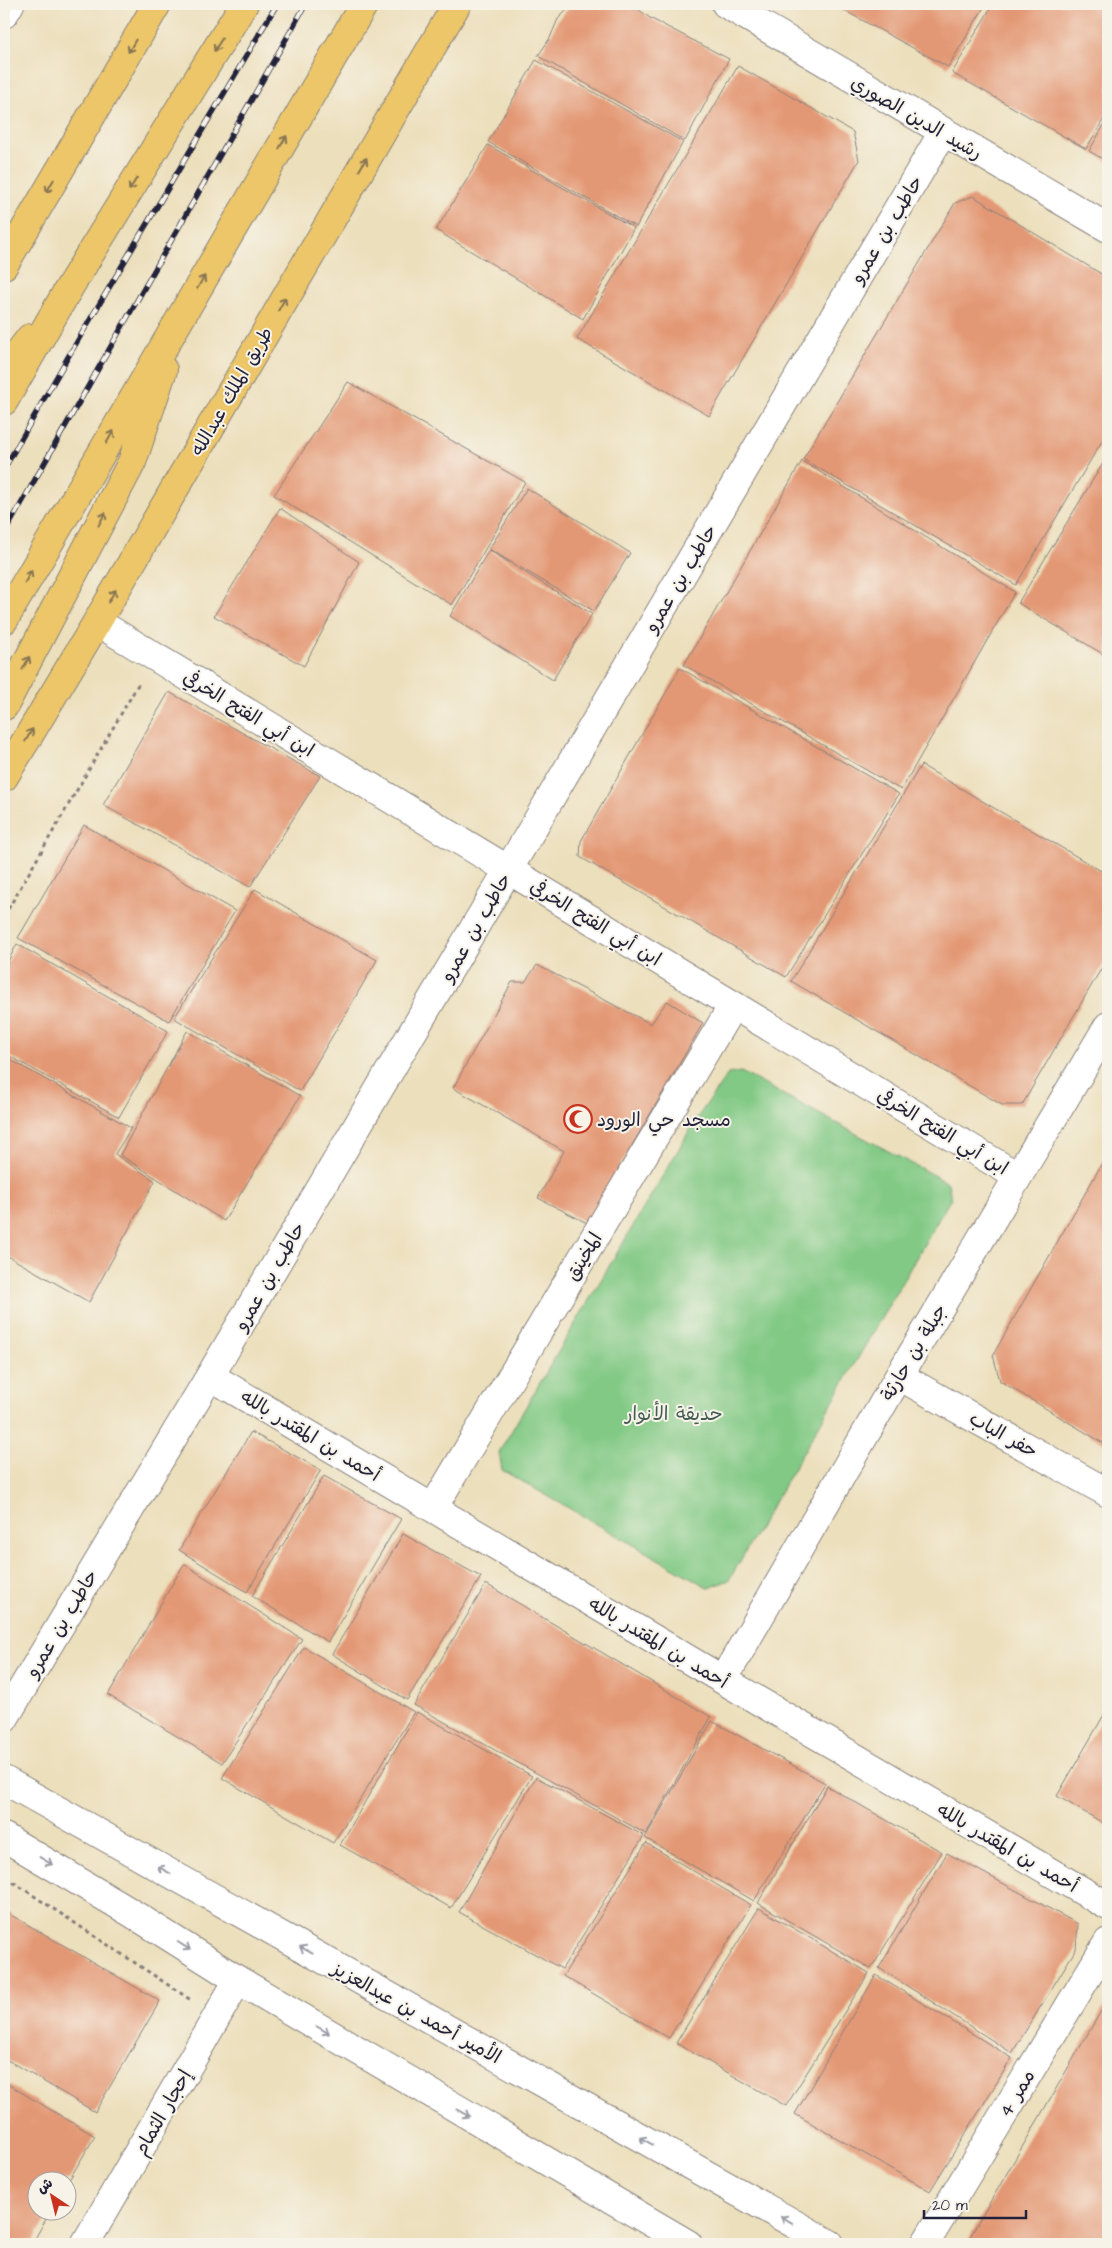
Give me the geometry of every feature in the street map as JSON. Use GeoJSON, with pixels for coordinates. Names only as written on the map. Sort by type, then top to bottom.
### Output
{"type":"FeatureCollection","features":[{"type":"Feature","properties":{"kind":"main road"},"geometry":{"type":"LineString","coordinates":[[4,265],[157,4]]}},
{"type":"Feature","properties":{"kind":"main road"},"geometry":{"type":"LineString","coordinates":[[4,401],[69,288],[244,4]]}},
{"type":"Feature","properties":{"kind":"main road"},"geometry":{"type":"LineString","coordinates":[[4,620],[364,4]]}},
{"type":"Feature","properties":{"kind":"main road","name":"طريق الملك عبدالله"},"geometry":{"type":"LineString","coordinates":[[4,777],[97,622],[456,4]]}},
{"type":"Feature","properties":{"kind":"main road"},"geometry":{"type":"LineString","coordinates":[[4,372],[69,288]]}},
{"type":"Feature","properties":{"kind":"main road"},"geometry":{"type":"LineString","coordinates":[[4,706],[132,462],[180,317]]}},
{"type":"Feature","properties":{"kind":"street"},"geometry":{"type":"LineString","coordinates":[[4,14],[10,4]]}},
{"type":"Feature","properties":{"kind":"street","name":"رشيد الدين الصوري"},"geometry":{"type":"LineString","coordinates":[[726,4],[1108,228]]}},
{"type":"Feature","properties":{"kind":"street","name":"حاطب بن عمرو"},"geometry":{"type":"LineString","coordinates":[[4,1720],[210,1376],[943,132]]}},
{"type":"Feature","properties":{"kind":"street","name":"ابن أبي الفتح الخرفي"},"geometry":{"type":"LineString","coordinates":[[97,622],[1018,1176]]}},
{"type":"Feature","properties":{"kind":"street","name":"المخينق"},"geometry":{"type":"LineString","coordinates":[[433,1508],[733,1005]]}},
{"type":"Feature","properties":{"kind":"street","name":"جبلة بن حارثة"},"geometry":{"type":"LineString","coordinates":[[722,1680],[899,1376],[1108,1026]]}},
{"type":"Feature","properties":{"kind":"street","name":"أحمد بن المقتدر بالله"},"geometry":{"type":"LineString","coordinates":[[210,1376],[722,1680],[1108,1906]]}},
{"type":"Feature","properties":{"kind":"street","name":"حفر الباب"},"geometry":{"type":"LineString","coordinates":[[899,1376],[1108,1493]]}},
{"type":"Feature","properties":{"kind":"street","name":"الأمير أحمد بن عبدالعزيز"},"geometry":{"type":"LineString","coordinates":[[4,1780],[830,2244]]}},
{"type":"Feature","properties":{"kind":"street"},"geometry":{"type":"LineString","coordinates":[[4,1837],[130,1912],[238,1980],[688,2244]]}},
{"type":"Feature","properties":{"kind":"street","name":"ممر 4"},"geometry":{"type":"LineString","coordinates":[[925,2244],[1108,1942]]}},
{"type":"Feature","properties":{"kind":"street","name":"إحجار الثمام"},"geometry":{"type":"LineString","coordinates":[[85,2244],[238,1980]]}},
{"type":"Feature","properties":{"kind":"path"},"geometry":{"type":"LineString","coordinates":[[4,916],[155,656]]}},
{"type":"Feature","properties":{"kind":"path"},"geometry":{"type":"LineString","coordinates":[[12,1881],[217,2017]]}},
{"type":"Feature","properties":{"kind":"green space","name":"حديقة الأنوار"},"geometry":{"type":"Polygon","coordinates":[[[741,1072],[948,1183],[951,1198],[729,1580],[709,1588],[502,1470],[499,1452],[697,1118],[728,1074],[741,1072]]]}},
{"type":"Feature","properties":{"kind":"building"},"geometry":{"type":"Polygon","coordinates":[[[573,4],[631,4],[650,18],[729,59],[685,141],[538,56],[550,38],[558,19],[573,4]]]}},
{"type":"Feature","properties":{"kind":"building"},"geometry":{"type":"Polygon","coordinates":[[[838,4],[986,4],[948,67],[836,6],[838,4]]]}},
{"type":"Feature","properties":{"kind":"building"},"geometry":{"type":"Polygon","coordinates":[[[993,4],[1108,4],[1108,112],[1086,149],[952,73],[993,4]]]}},
{"type":"Feature","properties":{"kind":"building"},"geometry":{"type":"Polygon","coordinates":[[[536,60],[683,142],[636,227],[488,142],[536,60]]]}},
{"type":"Feature","properties":{"kind":"building"},"geometry":{"type":"Polygon","coordinates":[[[738,66],[853,132],[859,160],[709,416],[577,339],[738,66]]]}},
{"type":"Feature","properties":{"kind":"building"},"geometry":{"type":"Polygon","coordinates":[[[1108,118],[1108,162],[1089,151],[1108,118]]]}},
{"type":"Feature","properties":{"kind":"building"},"geometry":{"type":"Polygon","coordinates":[[[488,145],[634,228],[583,319],[436,230],[488,145]]]}},
{"type":"Feature","properties":{"kind":"building"},"geometry":{"type":"Polygon","coordinates":[[[973,196],[1108,278],[1108,431],[1016,585],[803,459],[955,203],[973,196]]]}},
{"type":"Feature","properties":{"kind":"building"},"geometry":{"type":"Polygon","coordinates":[[[348,382],[525,482],[452,605],[274,495],[348,382]]]}},
{"type":"Feature","properties":{"kind":"building"},"geometry":{"type":"Polygon","coordinates":[[[1108,455],[1108,657],[1018,603],[1108,455]]]}},
{"type":"Feature","properties":{"kind":"building"},"geometry":{"type":"Polygon","coordinates":[[[802,461],[1015,592],[901,790],[684,665],[802,461]]]}},
{"type":"Feature","properties":{"kind":"building"},"geometry":{"type":"Polygon","coordinates":[[[527,488],[630,553],[594,611],[489,549],[527,488]]]}},
{"type":"Feature","properties":{"kind":"building"},"geometry":{"type":"Polygon","coordinates":[[[280,508],[359,562],[304,666],[214,616],[280,508]]]}},
{"type":"Feature","properties":{"kind":"building"},"geometry":{"type":"Polygon","coordinates":[[[489,550],[592,614],[553,680],[450,616],[489,550]]]}},
{"type":"Feature","properties":{"kind":"building"},"geometry":{"type":"Polygon","coordinates":[[[680,668],[899,794],[786,977],[580,857],[581,841],[680,668]]]}},
{"type":"Feature","properties":{"kind":"building"},"geometry":{"type":"Polygon","coordinates":[[[169,692],[320,776],[250,887],[103,805],[169,692]]]}},
{"type":"Feature","properties":{"kind":"building"},"geometry":{"type":"Polygon","coordinates":[[[921,765],[1108,875],[1108,957],[1022,1105],[1002,1105],[791,981],[921,765]]]}},
{"type":"Feature","properties":{"kind":"building"},"geometry":{"type":"Polygon","coordinates":[[[84,825],[235,911],[169,1021],[18,938],[84,825]]]}},
{"type":"Feature","properties":{"kind":"building"},"geometry":{"type":"Polygon","coordinates":[[[255,889],[377,960],[300,1091],[174,1018],[255,889]]]}},
{"type":"Feature","properties":{"kind":"building"},"geometry":{"type":"Polygon","coordinates":[[[17,944],[168,1031],[119,1117],[4,1053],[4,969],[17,944]]]}},
{"type":"Feature","properties":{"kind":"building","name":"مسجد حي الورود"},"geometry":{"type":"Polygon","coordinates":[[[537,965],[651,1024],[667,1001],[703,1023],[587,1223],[538,1198],[564,1151],[453,1088],[512,982],[525,982],[537,965]]]}},
{"type":"Feature","properties":{"kind":"building"},"geometry":{"type":"Polygon","coordinates":[[[187,1031],[300,1096],[224,1221],[120,1155],[187,1031]]]}},
{"type":"Feature","properties":{"kind":"building"},"geometry":{"type":"Polygon","coordinates":[[[4,1056],[131,1128],[115,1154],[155,1181],[89,1302],[4,1254],[4,1056]]]}},
{"type":"Feature","properties":{"kind":"building"},"geometry":{"type":"Polygon","coordinates":[[[1108,1153],[1108,1446],[1000,1381],[993,1355],[1108,1153]]]}},
{"type":"Feature","properties":{"kind":"building"},"geometry":{"type":"Polygon","coordinates":[[[251,1432],[321,1470],[247,1592],[179,1550],[251,1432]]]}},
{"type":"Feature","properties":{"kind":"building"},"geometry":{"type":"Polygon","coordinates":[[[324,1476],[401,1519],[328,1642],[252,1596],[324,1476]]]}},
{"type":"Feature","properties":{"kind":"building"},"geometry":{"type":"Polygon","coordinates":[[[403,1534],[481,1577],[407,1700],[332,1654],[403,1534]]]}},
{"type":"Feature","properties":{"kind":"building"},"geometry":{"type":"Polygon","coordinates":[[[184,1564],[302,1639],[222,1763],[108,1695],[184,1564]]]}},
{"type":"Feature","properties":{"kind":"building"},"geometry":{"type":"Polygon","coordinates":[[[486,1584],[711,1717],[646,1834],[414,1705],[486,1584]]]}},
{"type":"Feature","properties":{"kind":"building"},"geometry":{"type":"Polygon","coordinates":[[[304,1647],[414,1712],[333,1843],[222,1778],[304,1647]]]}},
{"type":"Feature","properties":{"kind":"building"},"geometry":{"type":"Polygon","coordinates":[[[1108,1708],[1108,1826],[1057,1796],[1108,1708]]]}},
{"type":"Feature","properties":{"kind":"building"},"geometry":{"type":"Polygon","coordinates":[[[417,1712],[532,1776],[451,1908],[340,1845],[417,1712]]]}},
{"type":"Feature","properties":{"kind":"building"},"geometry":{"type":"Polygon","coordinates":[[[712,1721],[825,1783],[754,1901],[645,1838],[712,1721]]]}},
{"type":"Feature","properties":{"kind":"building"},"geometry":{"type":"Polygon","coordinates":[[[536,1777],[644,1836],[562,1969],[459,1912],[536,1777]]]}},
{"type":"Feature","properties":{"kind":"building"},"geometry":{"type":"Polygon","coordinates":[[[827,1786],[942,1852],[871,1969],[758,1903],[827,1786]]]}},
{"type":"Feature","properties":{"kind":"building"},"geometry":{"type":"Polygon","coordinates":[[[646,1843],[751,1905],[669,2038],[563,1976],[646,1843]]]}},
{"type":"Feature","properties":{"kind":"building"},"geometry":{"type":"Polygon","coordinates":[[[947,1853],[1078,1924],[1076,1949],[1012,2053],[879,1968],[947,1853]]]}},
{"type":"Feature","properties":{"kind":"building"},"geometry":{"type":"Polygon","coordinates":[[[759,1908],[869,1973],[786,2106],[676,2043],[759,1908]]]}},
{"type":"Feature","properties":{"kind":"building"},"geometry":{"type":"Polygon","coordinates":[[[4,1911],[160,2001],[95,2112],[4,2058],[4,1911]]]}},
{"type":"Feature","properties":{"kind":"building"},"geometry":{"type":"Polygon","coordinates":[[[876,1975],[1012,2058],[930,2191],[795,2114],[876,1975]]]}},
{"type":"Feature","properties":{"kind":"building"},"geometry":{"type":"Polygon","coordinates":[[[1108,1999],[1108,2244],[971,2244],[967,2242],[1108,1999]]]}},
{"type":"Feature","properties":{"kind":"building"},"geometry":{"type":"Polygon","coordinates":[[[4,2082],[95,2136],[75,2170],[28,2170],[28,2220],[45,2220],[32,2244],[4,2244],[4,2082]]]}},
{"type":"Feature","properties":{"kind":"railway"},"geometry":{"type":"LineString","coordinates":[[4,469],[68,357],[277,4]]}},
{"type":"Feature","properties":{"kind":"railway"},"geometry":{"type":"LineString","coordinates":[[4,534],[306,4]]}},
{"type":"Feature","properties":{"kind":"place","name":"مسجد حي الورود"},"geometry":{"type":"Point","coordinates":[578,1119]}}]}
